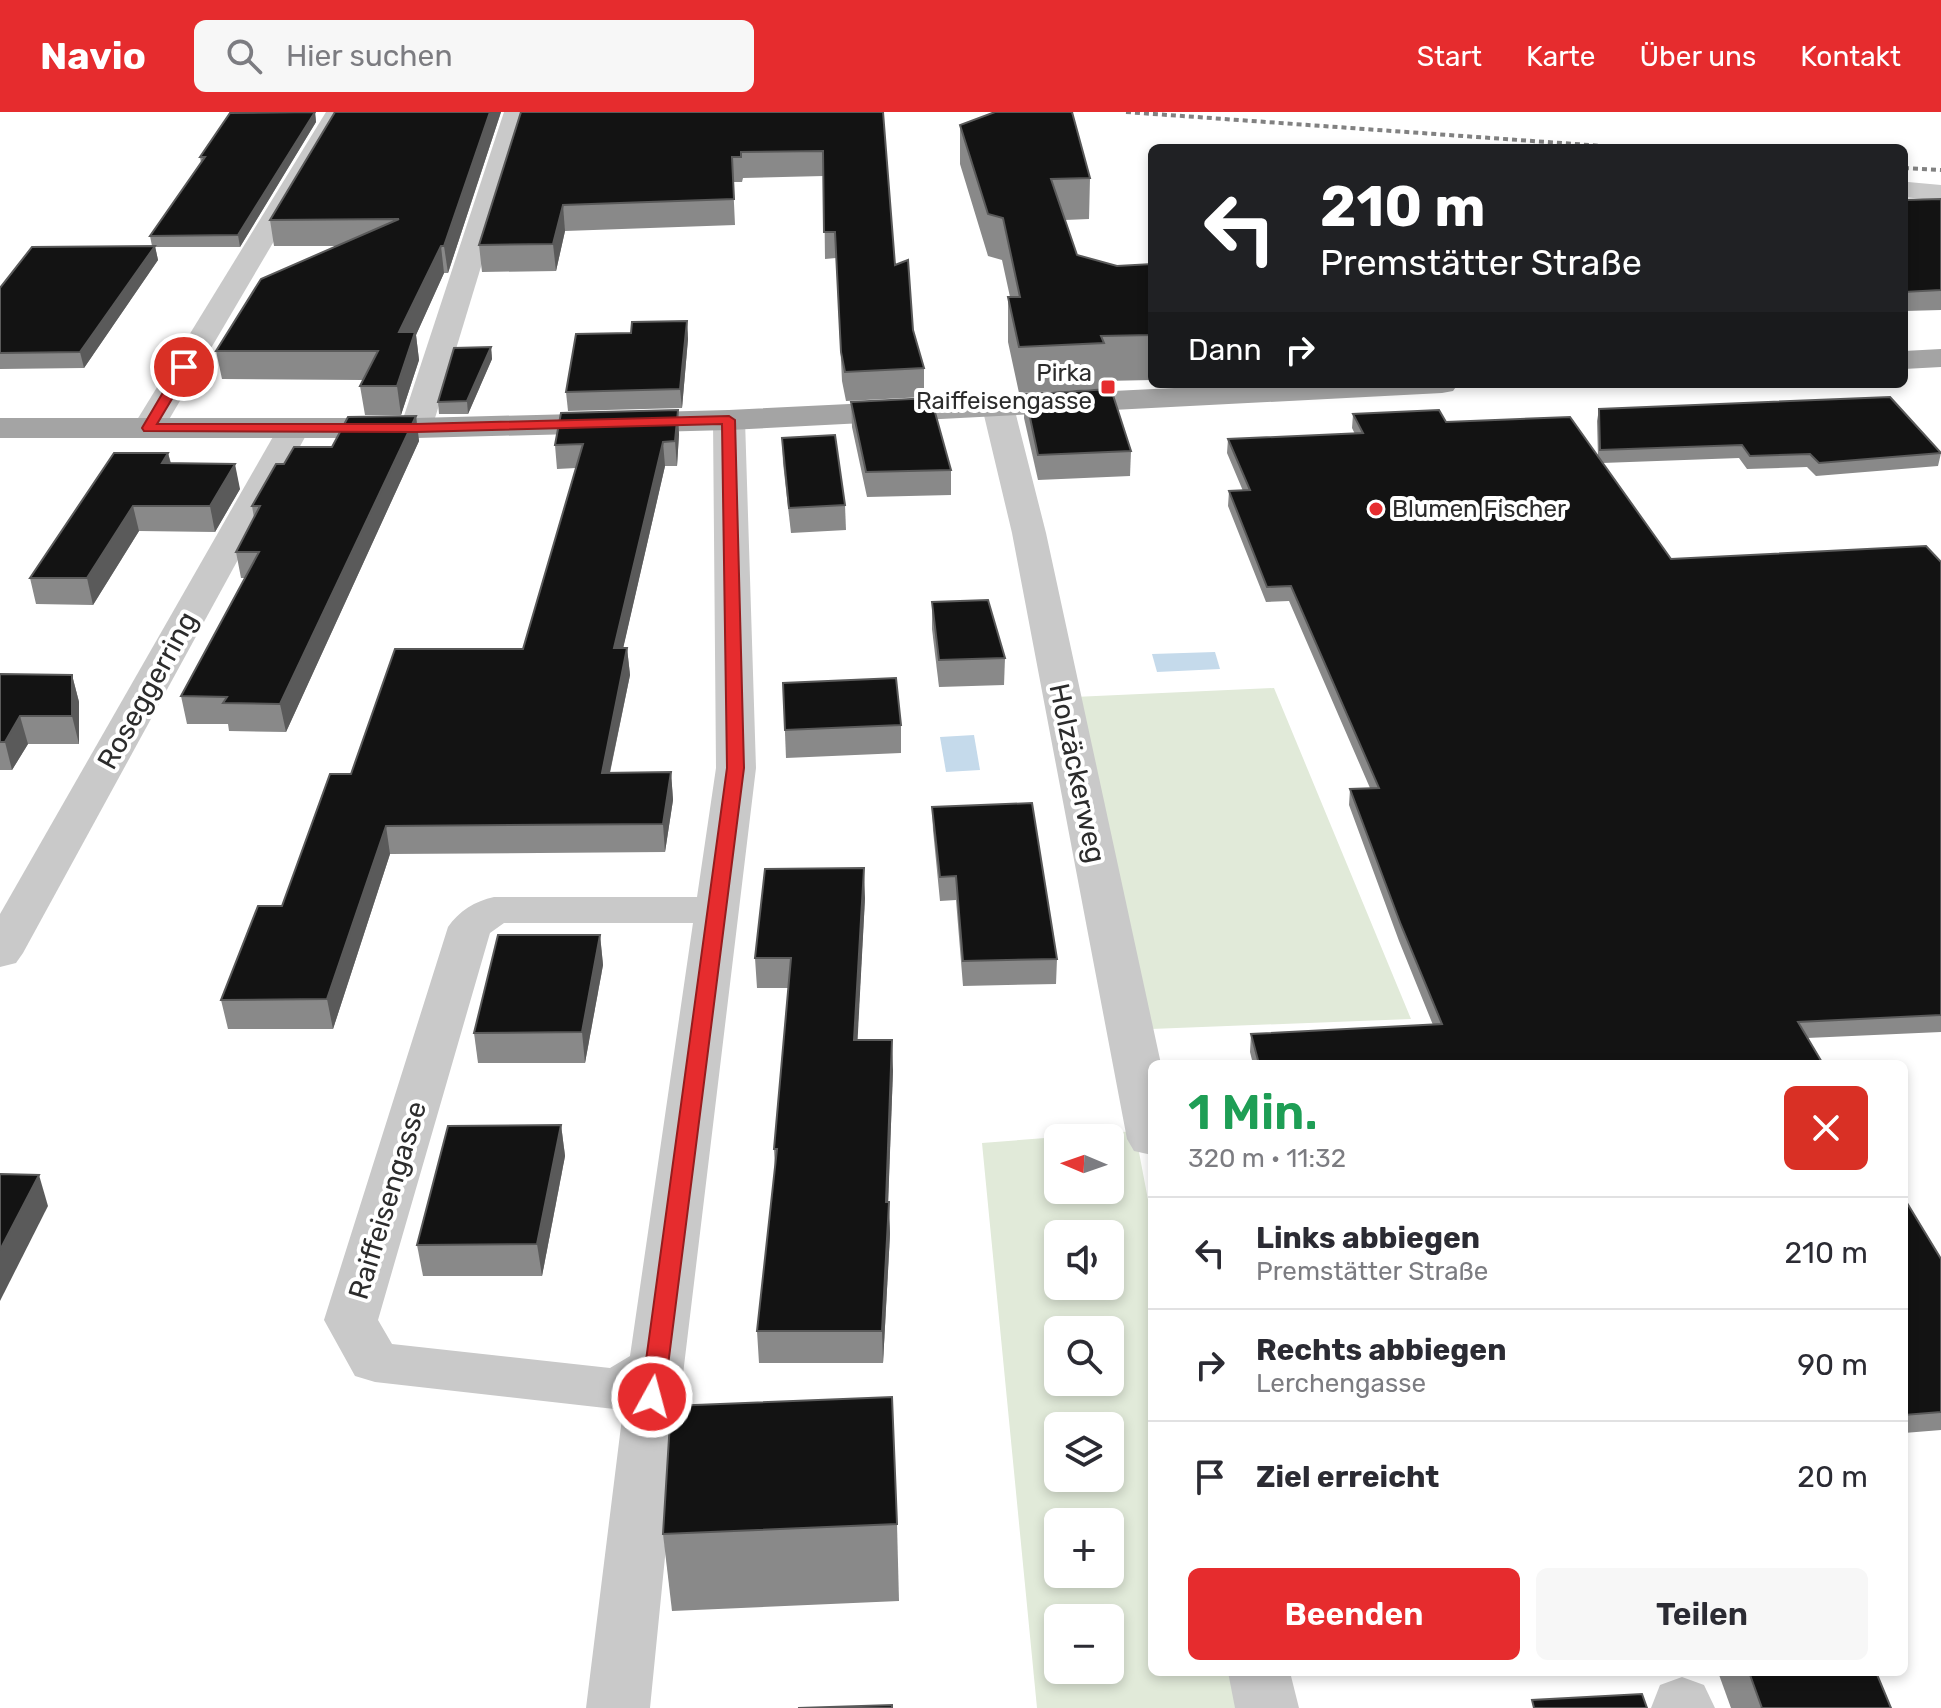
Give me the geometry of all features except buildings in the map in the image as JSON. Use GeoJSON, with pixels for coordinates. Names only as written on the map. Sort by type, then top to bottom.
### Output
{"type":"FeatureCollection","features":[{"type":"Feature","properties":{"kind":"main road"},"geometry":{"type":"LineString","coordinates":[[1908,360],[1941,358]]}},
{"type":"Feature","properties":{"kind":"main road"},"geometry":{"type":"LineString","coordinates":[[0,428],[416,428],[729,420],[1309,388]]}},
{"type":"Feature","properties":{"kind":"street"},"geometry":{"type":"LineString","coordinates":[[148,428],[338,112]]}},
{"type":"Feature","properties":{"kind":"street"},"geometry":{"type":"LineString","coordinates":[[416,428],[516,112]]}},
{"type":"Feature","properties":{"kind":"street"},"geometry":{"type":"LineString","coordinates":[[1908,190],[1941,193]]}},
{"type":"Feature","properties":{"kind":"street","name":"Holzäckerweg"},"geometry":{"type":"LineString","coordinates":[[998,407],[1029,533],[1148,1119]]}},
{"type":"Feature","properties":{"kind":"street"},"geometry":{"type":"LineString","coordinates":[[618,1708],[656,1366],[736,768],[729,420]]}},
{"type":"Feature","properties":{"kind":"street","name":"Roseggerring"},"geometry":{"type":"LineString","coordinates":[[0,953],[294,428]]}},
{"type":"Feature","properties":{"kind":"street","name":"Raiffeisengasse"},"geometry":{"type":"LineString","coordinates":[[656,1366],[619,1390],[375,1362],[351,1320],[470,927],[494,910],[718,910]]}},
{"type":"Feature","properties":{"kind":"street"},"geometry":{"type":"LineString","coordinates":[[1260,1676],[1267,1708]]}},
{"type":"Feature","properties":{"kind":"green space"},"geometry":{"type":"Polygon","coordinates":[[[1274,688],[1411,1019],[1151,1029],[1074,697],[1274,688]]]}},
{"type":"Feature","properties":{"kind":"green space"},"geometry":{"type":"Polygon","coordinates":[[[1135,1131],[1148,1200],[1148,1676],[1240,1676],[1245,1708],[1037,1708],[982,1143],[1044,1138],[1044,1204],[1124,1204],[1124,1132],[1135,1131]]]}},
{"type":"Feature","properties":{"kind":"water"},"geometry":{"type":"Polygon","coordinates":[[[1215,652],[1220,669],[1157,672],[1152,654],[1215,652]]]}},
{"type":"Feature","properties":{"kind":"water"},"geometry":{"type":"Polygon","coordinates":[[[974,735],[980,770],[946,772],[940,737],[974,735]]]}},
{"type":"Feature","properties":{"kind":"railway"},"geometry":{"type":"LineString","coordinates":[[1126,112],[1575,144]]}},
{"type":"Feature","properties":{"kind":"railway"},"geometry":{"type":"LineString","coordinates":[[1908,168],[1941,170]]}},
{"type":"Feature","properties":{"kind":"place","name":"Pirka Raiffeisengasse"},"geometry":{"type":"Point","coordinates":[1108,387]}},
{"type":"Feature","properties":{"kind":"place","name":"Blumen Fischer"},"geometry":{"type":"Point","coordinates":[1376,509]}},
{"type":"Feature","properties":{"kind":"route"},"geometry":{"type":"LineString","coordinates":[[184,367],[148,428],[416,428],[729,420],[736,768],[652,1397]]}}]}
